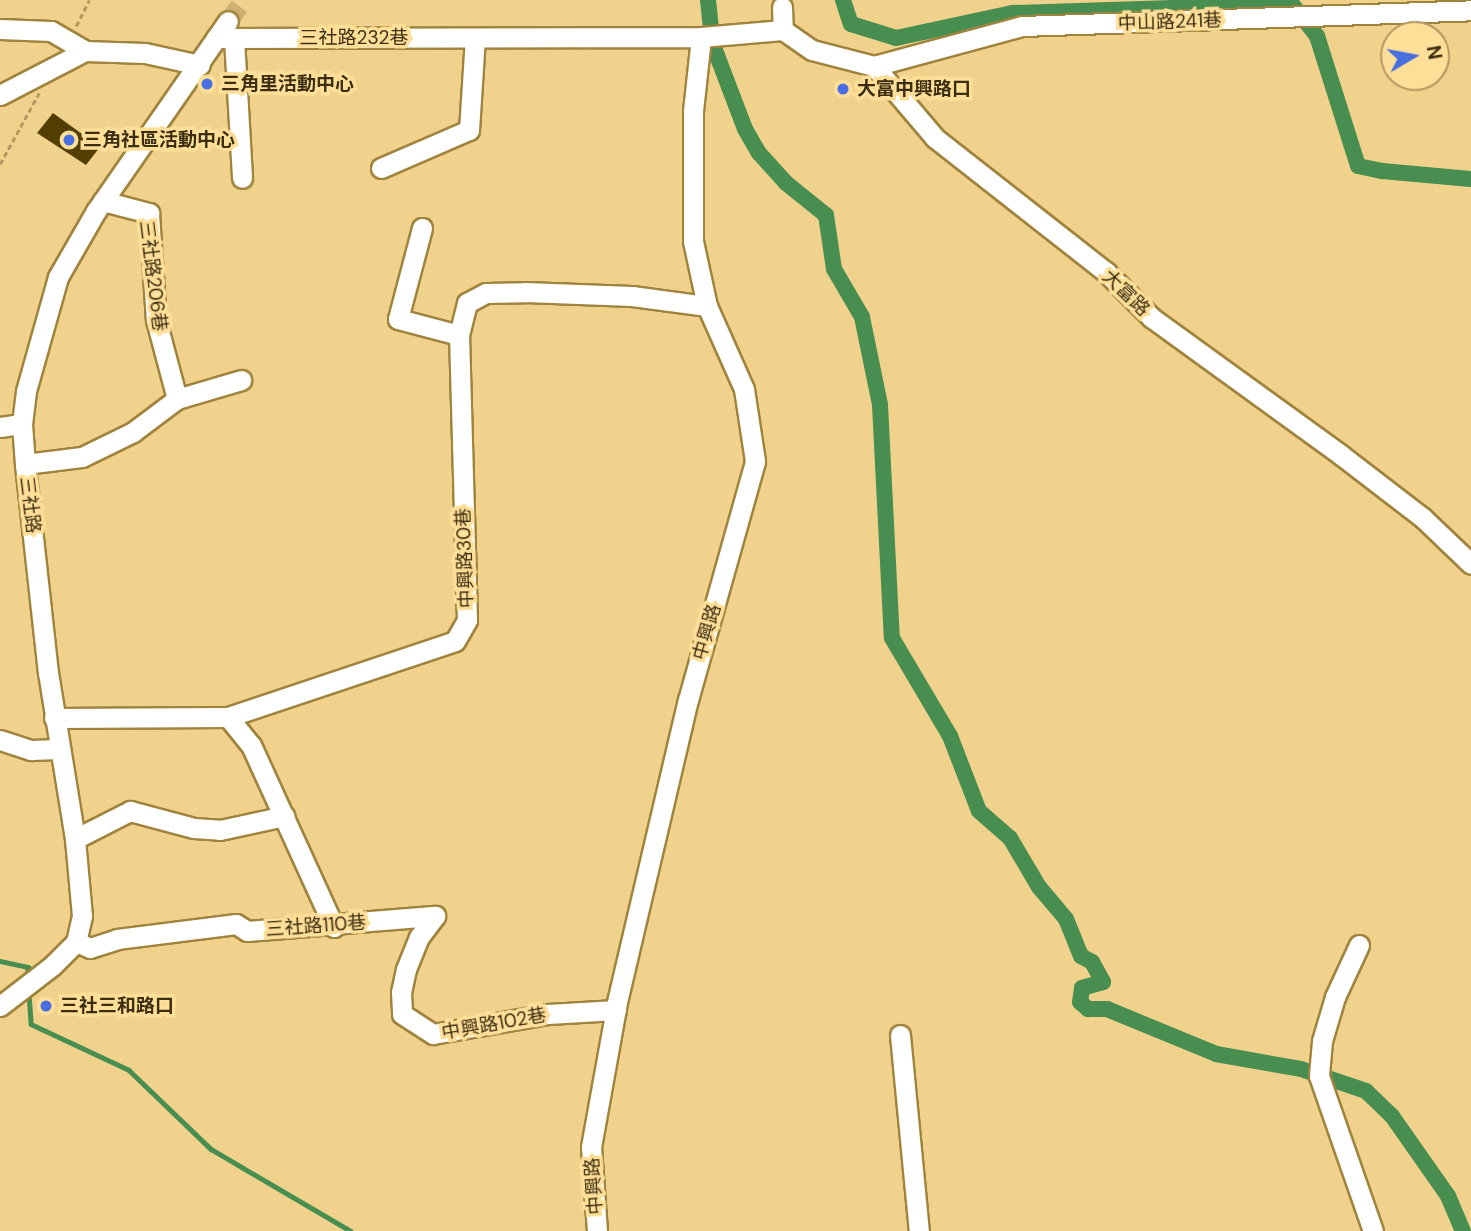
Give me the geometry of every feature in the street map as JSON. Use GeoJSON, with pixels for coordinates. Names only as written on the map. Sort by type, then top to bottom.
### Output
{"type":"FeatureCollection","features":[{"type":"Feature","properties":{"kind":"street"},"geometry":{"type":"LineString","coordinates":[[782,7],[783,30]]}},
{"type":"Feature","properties":{"kind":"street","name":"中山路241巷"},"geometry":{"type":"LineString","coordinates":[[874,66],[1022,26],[1471,10]]}},
{"type":"Feature","properties":{"kind":"street"},"geometry":{"type":"LineString","coordinates":[[0,29],[51,31],[85,51]]}},
{"type":"Feature","properties":{"kind":"street"},"geometry":{"type":"LineString","coordinates":[[701,37],[783,30],[813,50],[874,66]]}},
{"type":"Feature","properties":{"kind":"street"},"geometry":{"type":"LineString","coordinates":[[226,32],[242,178]]}},
{"type":"Feature","properties":{"kind":"street","name":"三社路232巷"},"geometry":{"type":"LineString","coordinates":[[226,32],[475,38],[701,37]]}},
{"type":"Feature","properties":{"kind":"street","name":"三社路"},"geometry":{"type":"LineString","coordinates":[[76,942],[82,916],[75,839],[54,718],[25,464],[22,425],[26,391],[58,277],[103,201],[226,32]]}},
{"type":"Feature","properties":{"kind":"street","name":"中興路"},"geometry":{"type":"LineString","coordinates":[[597,1231],[591,1147],[615,1010],[688,700],[755,461],[744,390],[707,306],[693,241],[693,111],[701,37]]}},
{"type":"Feature","properties":{"kind":"street"},"geometry":{"type":"LineString","coordinates":[[382,168],[470,130],[475,38]]}},
{"type":"Feature","properties":{"kind":"street"},"geometry":{"type":"LineString","coordinates":[[1,92],[85,51],[145,53],[200,65]]}},
{"type":"Feature","properties":{"kind":"street","name":"大富路"},"geometry":{"type":"LineString","coordinates":[[874,66],[935,138],[1106,272],[1152,318],[1423,518],[1471,564]]}},
{"type":"Feature","properties":{"kind":"street","name":"三社路206巷"},"geometry":{"type":"LineString","coordinates":[[103,201],[149,213],[156,320],[177,399]]}},
{"type":"Feature","properties":{"kind":"street"},"geometry":{"type":"LineString","coordinates":[[422,228],[398,319],[459,335]]}},
{"type":"Feature","properties":{"kind":"street","name":"中興路30巷"},"geometry":{"type":"LineString","coordinates":[[54,718],[229,717],[455,641],[467,620],[459,335],[467,303],[486,293],[632,296],[707,306]]}},
{"type":"Feature","properties":{"kind":"street"},"geometry":{"type":"LineString","coordinates":[[25,464],[82,457],[133,432],[177,399],[241,380]]}},
{"type":"Feature","properties":{"kind":"street"},"geometry":{"type":"LineString","coordinates":[[0,427],[22,425]]}},
{"type":"Feature","properties":{"kind":"street"},"geometry":{"type":"LineString","coordinates":[[229,717],[251,745],[285,816],[314,889],[334,927]]}},
{"type":"Feature","properties":{"kind":"street"},"geometry":{"type":"LineString","coordinates":[[0,740],[32,750],[58,749]]}},
{"type":"Feature","properties":{"kind":"street"},"geometry":{"type":"LineString","coordinates":[[75,839],[130,811],[194,828],[220,830],[285,816]]}},
{"type":"Feature","properties":{"kind":"street","name":"中興路102巷"},"geometry":{"type":"LineString","coordinates":[[435,916],[419,937],[406,969],[401,992],[402,1014],[433,1034],[548,1014],[615,1010]]}},
{"type":"Feature","properties":{"kind":"street","name":"三社路110巷"},"geometry":{"type":"LineString","coordinates":[[76,942],[90,948],[117,940],[236,924],[247,931],[334,927],[435,916]]}},
{"type":"Feature","properties":{"kind":"street"},"geometry":{"type":"LineString","coordinates":[[0,1006],[76,942]]}},
{"type":"Feature","properties":{"kind":"street"},"geometry":{"type":"LineString","coordinates":[[1359,945],[1335,997],[1322,1041],[1319,1076],[1374,1231]]}},
{"type":"Feature","properties":{"kind":"street"},"geometry":{"type":"LineString","coordinates":[[900,1035],[919,1231]]}},
{"type":"Feature","properties":{"kind":"building","name":"三角社區活動中心"},"geometry":{"type":"Polygon","coordinates":[[[53,113],[100,147],[86,165],[37,133],[53,113]]]}},
{"type":"Feature","properties":{"kind":"waterway"},"geometry":{"type":"LineString","coordinates":[[708,0],[711,27]]}},
{"type":"Feature","properties":{"kind":"waterway"},"geometry":{"type":"LineString","coordinates":[[843,0],[851,24],[896,38],[1013,13],[1292,4],[1317,36],[1358,166],[1382,171],[1471,179]]}},
{"type":"Feature","properties":{"kind":"waterway"},"geometry":{"type":"LineString","coordinates":[[715,50],[745,129],[759,153],[786,183],[826,215],[834,269],[862,317],[880,405],[892,638],[950,736],[979,811],[1010,838],[1039,887],[1066,919],[1081,956],[1092,962],[1103,982],[1082,988],[1080,1002],[1088,1009],[1107,1009],[1216,1054],[1301,1069],[1366,1091],[1392,1116],[1448,1196],[1463,1231]]}},
{"type":"Feature","properties":{"kind":"waterway"},"geometry":{"type":"LineString","coordinates":[[0,961],[28,967],[28,977]]}},
{"type":"Feature","properties":{"kind":"waterway"},"geometry":{"type":"LineString","coordinates":[[29,993],[31,1024],[129,1070],[211,1149],[351,1231]]}},
{"type":"Feature","properties":{"kind":"tunnel"},"geometry":{"type":"LineString","coordinates":[[228,21],[244,0]]}},
{"type":"Feature","properties":{"kind":"place","name":"三角里活動中心"},"geometry":{"type":"Point","coordinates":[207,84]}},
{"type":"Feature","properties":{"kind":"place","name":"大富中興路口"},"geometry":{"type":"Point","coordinates":[843,89]}},
{"type":"Feature","properties":{"kind":"place","name":"三角社區活動中心"},"geometry":{"type":"Point","coordinates":[69,140]}},
{"type":"Feature","properties":{"kind":"place","name":"三社三和路口"},"geometry":{"type":"Point","coordinates":[46,1006]}}]}
